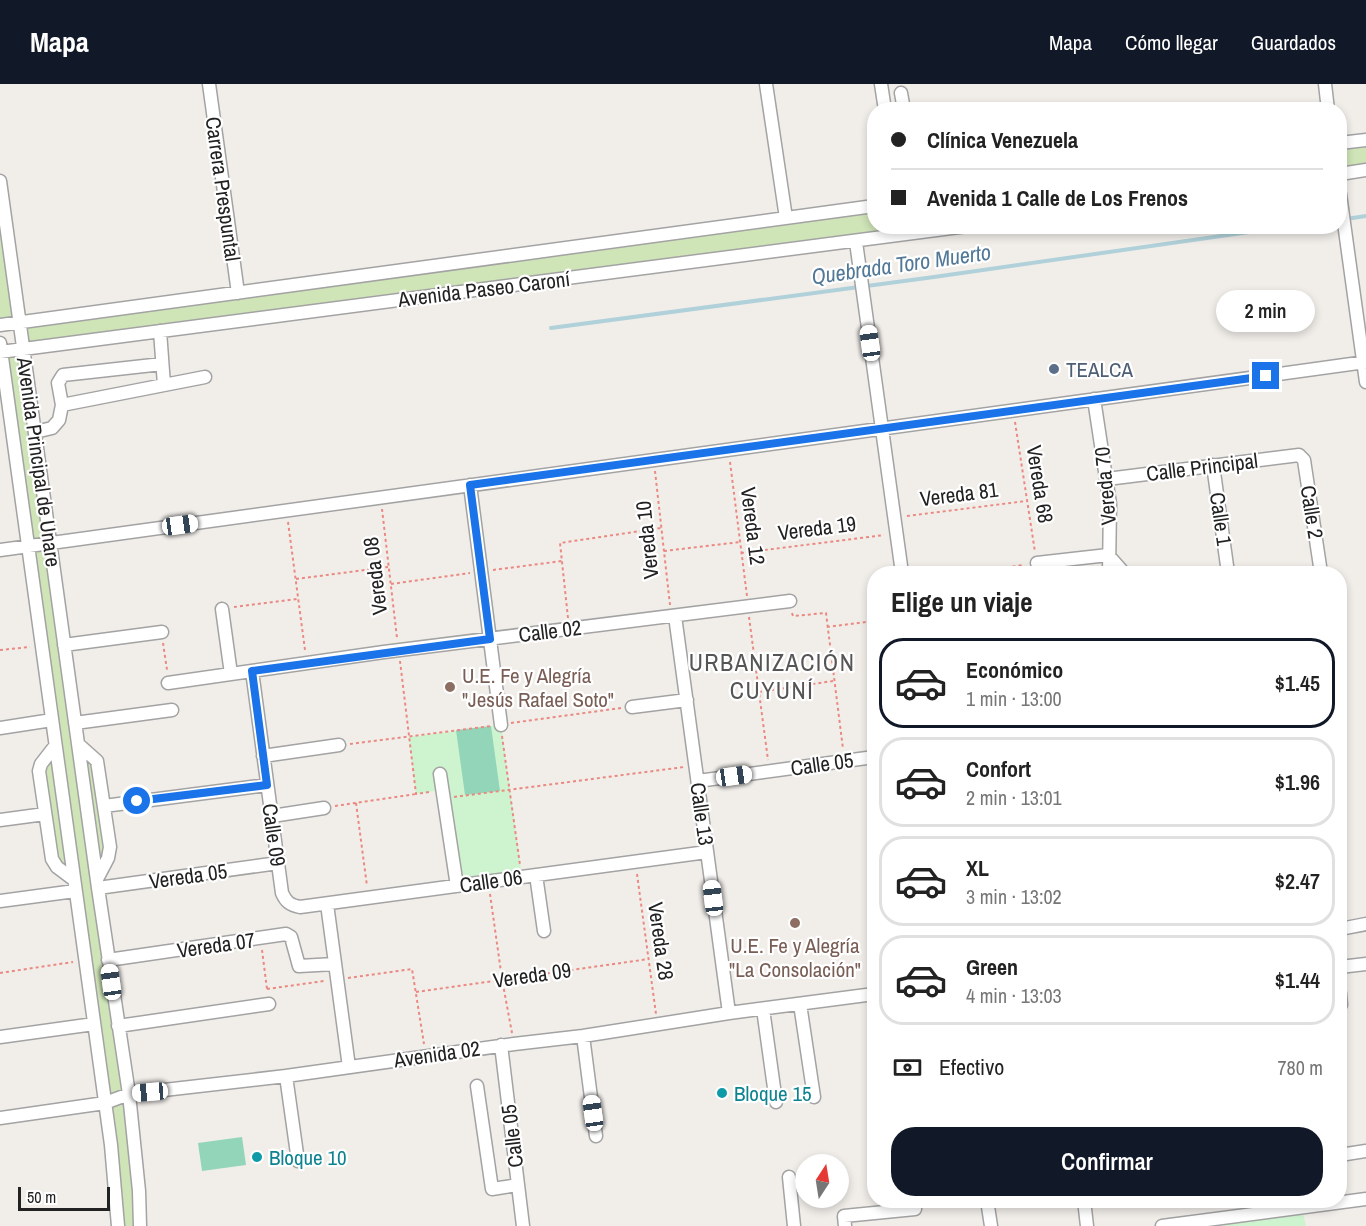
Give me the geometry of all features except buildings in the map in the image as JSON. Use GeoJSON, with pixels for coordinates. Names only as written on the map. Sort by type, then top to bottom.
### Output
{"type":"FeatureCollection","features":[{"type":"Feature","properties":{"kind":"street","name":"Carrera Prespuntal"},"geometry":{"type":"LineString","coordinates":[[209,84],[238,293]]}},
{"type":"Feature","properties":{"kind":"street"},"geometry":{"type":"LineString","coordinates":[[766,84],[786,218]]}},
{"type":"Feature","properties":{"kind":"street"},"geometry":{"type":"LineString","coordinates":[[881,84],[884,102]]}},
{"type":"Feature","properties":{"kind":"street"},"geometry":{"type":"LineString","coordinates":[[1324,84],[1327,102]]}},
{"type":"Feature","properties":{"kind":"street"},"geometry":{"type":"LineString","coordinates":[[901,93],[903,102]]}},
{"type":"Feature","properties":{"kind":"street"},"geometry":{"type":"LineString","coordinates":[[1347,142],[1366,140]]}},
{"type":"Feature","properties":{"kind":"street"},"geometry":{"type":"LineString","coordinates":[[1347,173],[1366,170]]}},
{"type":"Feature","properties":{"kind":"street","name":"Avenida Principal de Unare"},"geometry":{"type":"LineString","coordinates":[[0,181],[97,884],[129,1094],[139,1191],[140,1226]]}},
{"type":"Feature","properties":{"kind":"street","name":"Avenida Paseo Caroní"},"geometry":{"type":"LineString","coordinates":[[0,325],[867,207]]}},
{"type":"Feature","properties":{"kind":"street","name":"Avenida Paseo Caroní"},"geometry":{"type":"LineString","coordinates":[[0,349],[24,349],[912,234]]}},
{"type":"Feature","properties":{"kind":"street"},"geometry":{"type":"LineString","coordinates":[[1345,234],[1366,382]]}},
{"type":"Feature","properties":{"kind":"street"},"geometry":{"type":"LineString","coordinates":[[856,242],[901,566]]}},
{"type":"Feature","properties":{"kind":"street"},"geometry":{"type":"LineString","coordinates":[[160,331],[164,386]]}},
{"type":"Feature","properties":{"kind":"street","name":"Avenida Principal de Unare"},"geometry":{"type":"LineString","coordinates":[[0,349],[105,1102],[115,1178],[118,1226]]}},
{"type":"Feature","properties":{"kind":"street"},"geometry":{"type":"LineString","coordinates":[[0,550],[1364,362]]}},
{"type":"Feature","properties":{"kind":"street"},"geometry":{"type":"LineString","coordinates":[[35,432],[52,428],[59,420],[62,405],[58,383],[63,375],[162,364]]}},
{"type":"Feature","properties":{"kind":"street"},"geometry":{"type":"LineString","coordinates":[[62,405],[205,377]]}},
{"type":"Feature","properties":{"kind":"street","name":"Vereda 70"},"geometry":{"type":"LineString","coordinates":[[1094,399],[1110,504],[1108,566]]}},
{"type":"Feature","properties":{"kind":"street","name":"Calle Principal"},"geometry":{"type":"LineString","coordinates":[[1107,479],[1296,454]]}},
{"type":"Feature","properties":{"kind":"street","name":"Calle 2"},"geometry":{"type":"LineString","coordinates":[[1296,454],[1304,460],[1320,566]]}},
{"type":"Feature","properties":{"kind":"street","name":"Calle 1"},"geometry":{"type":"LineString","coordinates":[[1213,465],[1227,566]]}},
{"type":"Feature","properties":{"kind":"street"},"geometry":{"type":"LineString","coordinates":[[470,485],[501,725]]}},
{"type":"Feature","properties":{"kind":"street"},"geometry":{"type":"LineString","coordinates":[[1037,563],[1108,555],[1118,566]]}},
{"type":"Feature","properties":{"kind":"street","name":"Calle 02"},"geometry":{"type":"LineString","coordinates":[[168,683],[398,650],[790,601]]}},
{"type":"Feature","properties":{"kind":"street"},"geometry":{"type":"LineString","coordinates":[[222,609],[231,674]]}},
{"type":"Feature","properties":{"kind":"street","name":"Calle 13"},"geometry":{"type":"LineString","coordinates":[[675,615],[729,1013]]}},
{"type":"Feature","properties":{"kind":"street"},"geometry":{"type":"LineString","coordinates":[[64,645],[162,632]]}},
{"type":"Feature","properties":{"kind":"street","name":"Calle 09"},"geometry":{"type":"LineString","coordinates":[[252,671],[282,893]]}},
{"type":"Feature","properties":{"kind":"street"},"geometry":{"type":"LineString","coordinates":[[632,707],[687,700]]}},
{"type":"Feature","properties":{"kind":"street"},"geometry":{"type":"LineString","coordinates":[[75,723],[172,710]]}},
{"type":"Feature","properties":{"kind":"street"},"geometry":{"type":"LineString","coordinates":[[0,728],[52,720]]}},
{"type":"Feature","properties":{"kind":"street"},"geometry":{"type":"LineString","coordinates":[[78,744],[97,761],[110,847],[97,884]]}},
{"type":"Feature","properties":{"kind":"street"},"geometry":{"type":"LineString","coordinates":[[263,756],[339,745]]}},
{"type":"Feature","properties":{"kind":"street"},"geometry":{"type":"LineString","coordinates":[[56,746],[39,767],[45,814],[52,859],[74,885]]}},
{"type":"Feature","properties":{"kind":"street","name":"Calle 05"},"geometry":{"type":"LineString","coordinates":[[698,781],[867,758]]}},
{"type":"Feature","properties":{"kind":"street"},"geometry":{"type":"LineString","coordinates":[[440,774],[457,886]]}},
{"type":"Feature","properties":{"kind":"street"},"geometry":{"type":"LineString","coordinates":[[104,806],[267,785]]}},
{"type":"Feature","properties":{"kind":"street"},"geometry":{"type":"LineString","coordinates":[[272,816],[324,808]]}},
{"type":"Feature","properties":{"kind":"street"},"geometry":{"type":"LineString","coordinates":[[0,820],[45,814]]}},
{"type":"Feature","properties":{"kind":"street","name":"Calle 06"},"geometry":{"type":"LineString","coordinates":[[282,893],[285,901],[300,908],[707,852]]}},
{"type":"Feature","properties":{"kind":"street","name":"Vereda 05"},"geometry":{"type":"LineString","coordinates":[[97,884],[278,863]]}},
{"type":"Feature","properties":{"kind":"street"},"geometry":{"type":"LineString","coordinates":[[536,875],[544,931]]}},
{"type":"Feature","properties":{"kind":"street"},"geometry":{"type":"LineString","coordinates":[[0,901],[74,885]]}},
{"type":"Feature","properties":{"kind":"street"},"geometry":{"type":"LineString","coordinates":[[327,904],[349,1066]]}},
{"type":"Feature","properties":{"kind":"street"},"geometry":{"type":"LineString","coordinates":[[1347,928],[1366,924]]}},
{"type":"Feature","properties":{"kind":"street","name":"Vereda 07"},"geometry":{"type":"LineString","coordinates":[[108,960],[286,934],[291,937],[298,964],[302,967],[334,964]]}},
{"type":"Feature","properties":{"kind":"street"},"geometry":{"type":"LineString","coordinates":[[1347,966],[1366,964]]}},
{"type":"Feature","properties":{"kind":"street","name":"Avenida 02"},"geometry":{"type":"LineString","coordinates":[[0,1118],[105,1102],[129,1094],[286,1076],[867,995]]}},
{"type":"Feature","properties":{"kind":"street"},"geometry":{"type":"LineString","coordinates":[[118,1026],[269,1004]]}},
{"type":"Feature","properties":{"kind":"street"},"geometry":{"type":"LineString","coordinates":[[800,1004],[814,1097]]}},
{"type":"Feature","properties":{"kind":"street"},"geometry":{"type":"LineString","coordinates":[[763,1009],[776,1102]]}},
{"type":"Feature","properties":{"kind":"street"},"geometry":{"type":"LineString","coordinates":[[0,1037],[94,1024]]}},
{"type":"Feature","properties":{"kind":"street"},"geometry":{"type":"LineString","coordinates":[[583,1036],[596,1136]]}},
{"type":"Feature","properties":{"kind":"street","name":"Calle 05"},"geometry":{"type":"LineString","coordinates":[[507,1045],[523,1226]]}},
{"type":"Feature","properties":{"kind":"street"},"geometry":{"type":"LineString","coordinates":[[286,1076],[298,1161]]}},
{"type":"Feature","properties":{"kind":"street"},"geometry":{"type":"LineString","coordinates":[[477,1086],[492,1189],[518,1185]]}},
{"type":"Feature","properties":{"kind":"street"},"geometry":{"type":"LineString","coordinates":[[1347,1154],[1366,1151]]}},
{"type":"Feature","properties":{"kind":"street"},"geometry":{"type":"LineString","coordinates":[[789,1177],[794,1226]]}},
{"type":"Feature","properties":{"kind":"street"},"geometry":{"type":"LineString","coordinates":[[1347,1202],[1366,1199]]}},
{"type":"Feature","properties":{"kind":"street"},"geometry":{"type":"LineString","coordinates":[[845,1226],[844,1216],[873,1208]]}},
{"type":"Feature","properties":{"kind":"street"},"geometry":{"type":"LineString","coordinates":[[988,1208],[991,1226]]}},
{"type":"Feature","properties":{"kind":"street"},"geometry":{"type":"LineString","coordinates":[[1085,1208],[1087,1226]]}},
{"type":"Feature","properties":{"kind":"street"},"geometry":{"type":"LineString","coordinates":[[1162,1226],[1223,1222],[1310,1208]]}},
{"type":"Feature","properties":{"kind":"path","name":"Vereda 68"},"geometry":{"type":"LineString","coordinates":[[1013,410],[1037,563]]}},
{"type":"Feature","properties":{"kind":"path","name":"Vereda 12"},"geometry":{"type":"LineString","coordinates":[[728,449],[769,771]]}},
{"type":"Feature","properties":{"kind":"path","name":"Vereda 10"},"geometry":{"type":"LineString","coordinates":[[654,460],[669,604],[675,615]]}},
{"type":"Feature","properties":{"kind":"path","name":"Vereda 08"},"geometry":{"type":"LineString","coordinates":[[381,498],[416,794]]}},
{"type":"Feature","properties":{"kind":"path","name":"Vereda 81"},"geometry":{"type":"LineString","coordinates":[[895,518],[1026,501]]}},
{"type":"Feature","properties":{"kind":"path"},"geometry":{"type":"LineString","coordinates":[[286,510],[307,663]]}},
{"type":"Feature","properties":{"kind":"path"},"geometry":{"type":"LineString","coordinates":[[569,629],[560,543],[661,528]]}},
{"type":"Feature","properties":{"kind":"path","name":"Vereda 19"},"geometry":{"type":"LineString","coordinates":[[741,553],[897,533]]}},
{"type":"Feature","properties":{"kind":"path"},"geometry":{"type":"LineString","coordinates":[[663,551],[740,542]]}},
{"type":"Feature","properties":{"kind":"path"},"geometry":{"type":"LineString","coordinates":[[391,584],[562,561]]}},
{"type":"Feature","properties":{"kind":"path"},"geometry":{"type":"LineString","coordinates":[[1015,566],[1037,563]]}},
{"type":"Feature","properties":{"kind":"path"},"geometry":{"type":"LineString","coordinates":[[296,579],[389,566]]}},
{"type":"Feature","properties":{"kind":"path"},"geometry":{"type":"LineString","coordinates":[[222,609],[298,599]]}},
{"type":"Feature","properties":{"kind":"path"},"geometry":{"type":"LineString","coordinates":[[790,601],[793,616],[826,613],[845,761]]}},
{"type":"Feature","properties":{"kind":"path"},"geometry":{"type":"LineString","coordinates":[[827,627],[867,622]]}},
{"type":"Feature","properties":{"kind":"path"},"geometry":{"type":"LineString","coordinates":[[0,650],[42,646]]}},
{"type":"Feature","properties":{"kind":"path"},"geometry":{"type":"LineString","coordinates":[[759,692],[835,681]]}},
{"type":"Feature","properties":{"kind":"path"},"geometry":{"type":"LineString","coordinates":[[339,745],[632,707]]}},
{"type":"Feature","properties":{"kind":"path"},"geometry":{"type":"LineString","coordinates":[[501,725],[522,877]]}},
{"type":"Feature","properties":{"kind":"path"},"geometry":{"type":"LineString","coordinates":[[324,808],[416,794],[510,789],[695,765]]}},
{"type":"Feature","properties":{"kind":"path"},"geometry":{"type":"LineString","coordinates":[[356,803],[369,898]]}},
{"type":"Feature","properties":{"kind":"path","name":"Vereda 28"},"geometry":{"type":"LineString","coordinates":[[635,862],[657,1024]]}},
{"type":"Feature","properties":{"kind":"path"},"geometry":{"type":"LineString","coordinates":[[488,882],[502,979],[507,1045]]}},
{"type":"Feature","properties":{"kind":"path"},"geometry":{"type":"LineString","coordinates":[[260,938],[269,1004]]}},
{"type":"Feature","properties":{"kind":"path","name":"Vereda 09"},"geometry":{"type":"LineString","coordinates":[[416,992],[649,959]]}},
{"type":"Feature","properties":{"kind":"path"},"geometry":{"type":"LineString","coordinates":[[0,973],[85,960]]}},
{"type":"Feature","properties":{"kind":"path"},"geometry":{"type":"LineString","coordinates":[[412,969],[425,1056]]}},
{"type":"Feature","properties":{"kind":"green space"},"geometry":{"type":"Polygon","coordinates":[[[1366,140],[1366,170],[1347,173],[1347,142],[1366,140]]]}},
{"type":"Feature","properties":{"kind":"green space"},"geometry":{"type":"Polygon","coordinates":[[[0,181],[19,322],[867,207],[867,234],[913,234],[24,349],[78,744],[94,756],[110,847],[97,879],[140,1226],[118,1226],[73,879],[57,867],[39,771],[55,745],[2,352],[23,349],[19,323],[0,325],[0,181]]]}},
{"type":"Feature","properties":{"kind":"green space"},"geometry":{"type":"Polygon","coordinates":[[[501,725],[522,877],[457,886],[442,790],[416,794],[409,737],[501,725]]]}},
{"type":"Feature","properties":{"kind":"green space"},"geometry":{"type":"Polygon","coordinates":[[[491,726],[500,791],[465,795],[456,730],[491,726]]]}},
{"type":"Feature","properties":{"kind":"green space"},"geometry":{"type":"Polygon","coordinates":[[[242,1137],[246,1165],[202,1171],[198,1143],[242,1137]]]}},
{"type":"Feature","properties":{"kind":"green space"},"geometry":{"type":"Polygon","coordinates":[[[1302,1208],[1306,1226],[1224,1226],[1223,1219],[1302,1208]]]}},
{"type":"Feature","properties":{"kind":"waterway","name":"Quebrada Toro Muerto"},"geometry":{"type":"LineString","coordinates":[[1347,219],[1366,216]]}},
{"type":"Feature","properties":{"kind":"waterway","name":"Quebrada Toro Muerto"},"geometry":{"type":"LineString","coordinates":[[551,328],[1235,234]]}},
{"type":"Feature","properties":{"kind":"place","name":"TEALCA"},"geometry":{"type":"Point","coordinates":[1054,369]}},
{"type":"Feature","properties":{"kind":"place","name":"U.E. Fe y Alegría \"Jesús Rafael Soto\""},"geometry":{"type":"Point","coordinates":[450,687]}},
{"type":"Feature","properties":{"kind":"place","name":"U.E. Fe y Alegría \"La Consolación\""},"geometry":{"type":"Point","coordinates":[795,923]}},
{"type":"Feature","properties":{"kind":"place","name":"Bloque 15"},"geometry":{"type":"Point","coordinates":[722,1093]}},
{"type":"Feature","properties":{"kind":"place","name":"Bloque 10"},"geometry":{"type":"Point","coordinates":[257,1157]}},
{"type":"Feature","properties":{"kind":"district","name":"URBANIZACIÓN CUYUNÍ"},"geometry":{"type":"Point","coordinates":[772,676]}},
{"type":"Feature","properties":{"kind":"route"},"geometry":{"type":"LineString","coordinates":[[137,801],[267,785],[252,671],[490,639],[470,485],[1266,376]]}}]}
